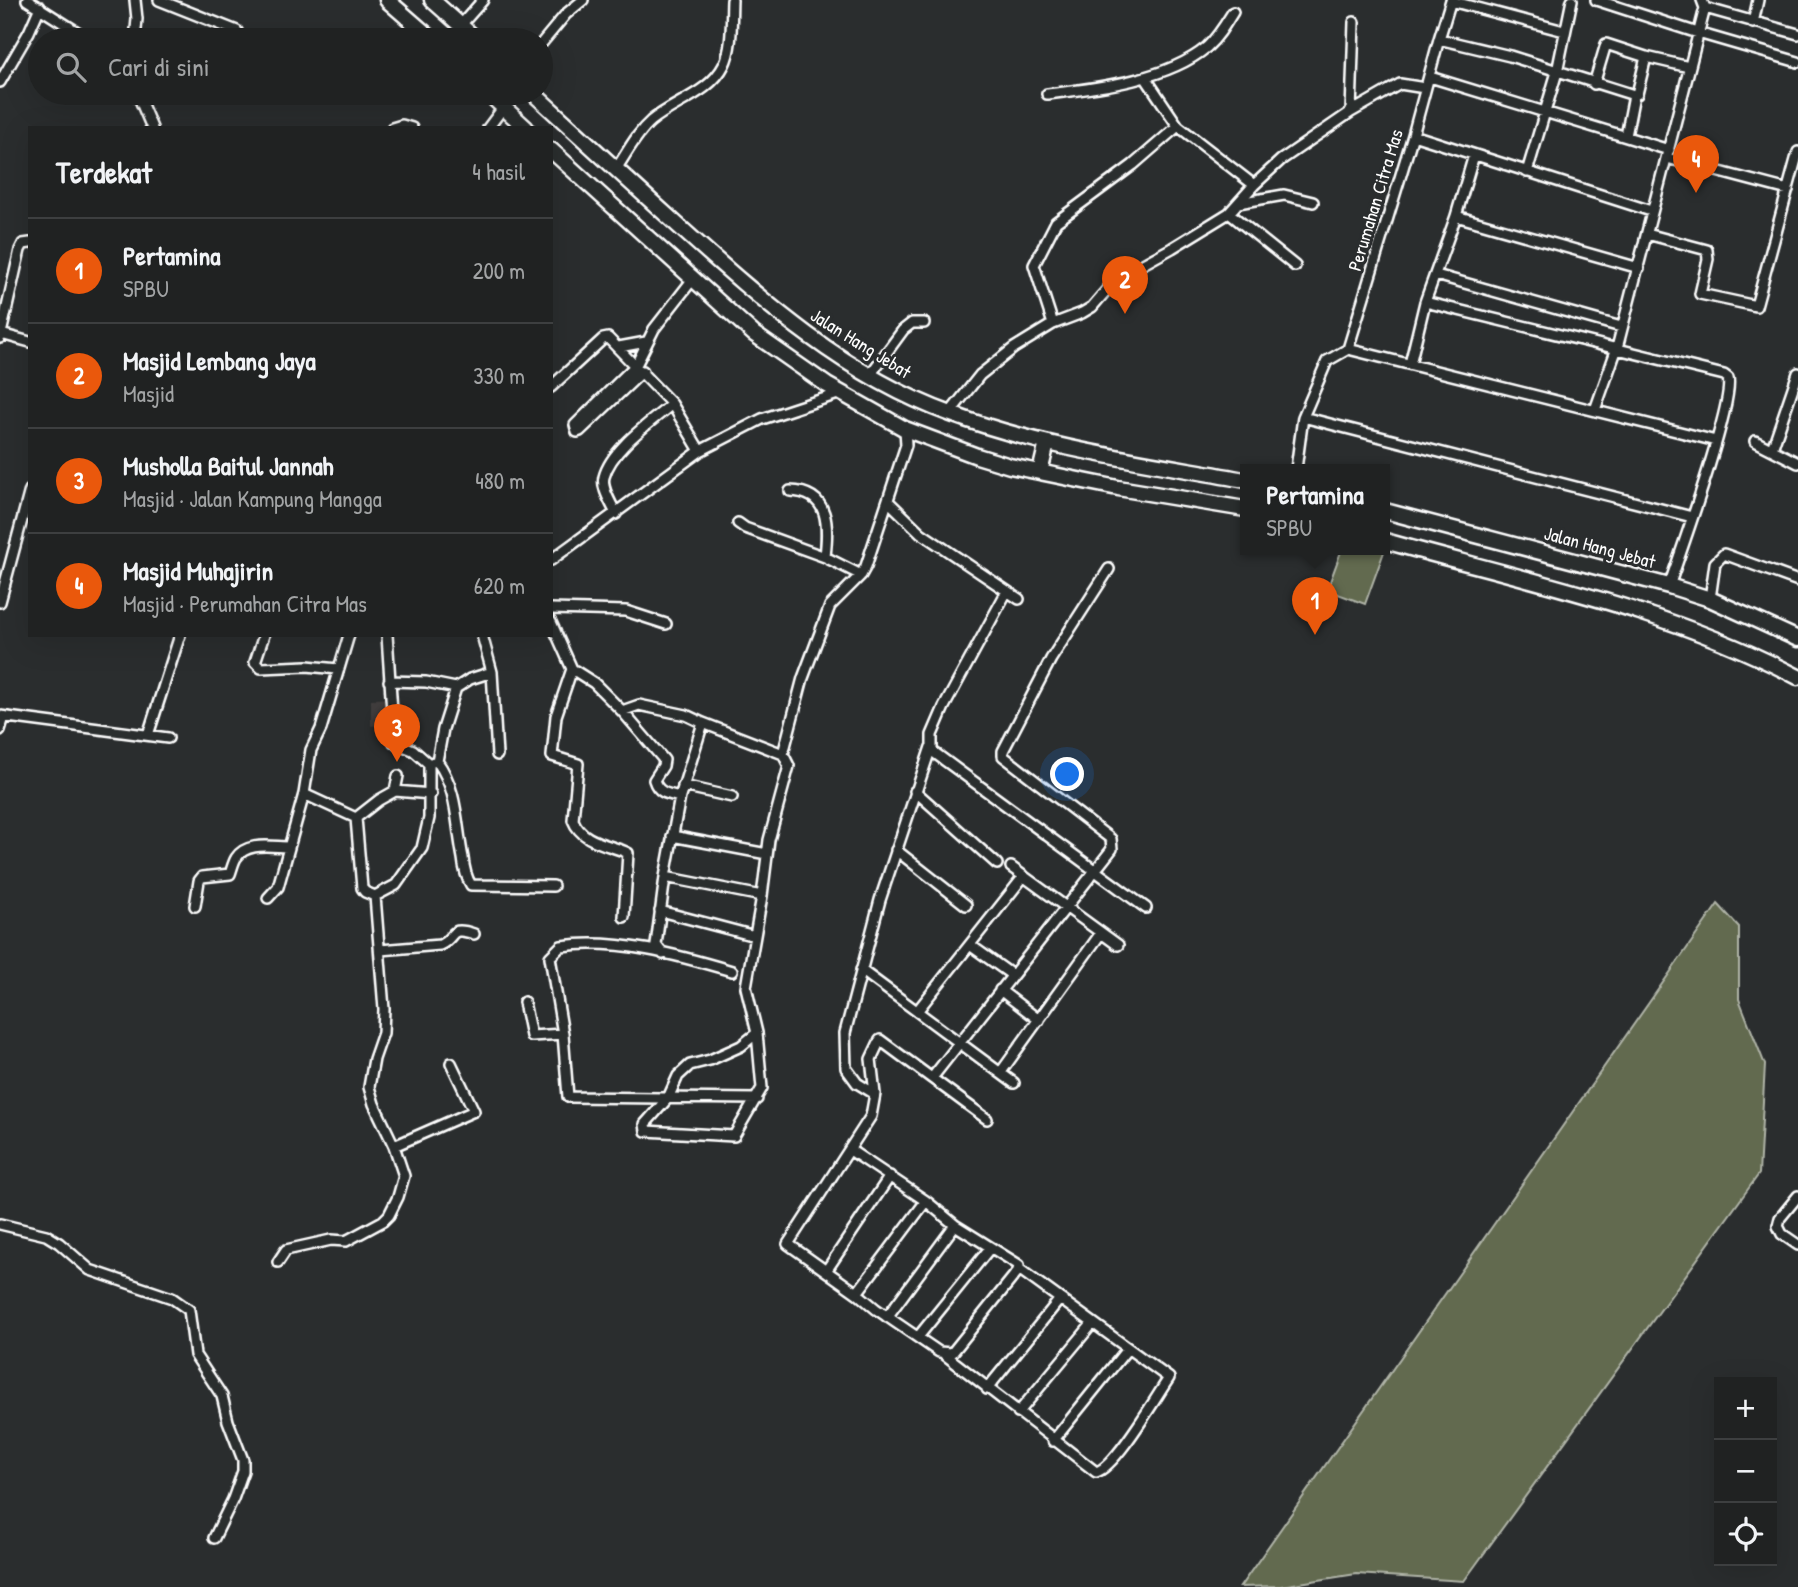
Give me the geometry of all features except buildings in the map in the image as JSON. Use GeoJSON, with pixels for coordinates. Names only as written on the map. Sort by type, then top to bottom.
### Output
{"type":"FeatureCollection","features":[{"type":"Feature","properties":{"kind":"highway"},"geometry":{"type":"LineString","coordinates":[[387,0],[419,28]]}},
{"type":"Feature","properties":{"kind":"highway"},"geometry":{"type":"LineString","coordinates":[[432,0],[462,28]]}},
{"type":"Feature","properties":{"kind":"highway"},"geometry":{"type":"LineString","coordinates":[[500,105],[524,126]]}},
{"type":"Feature","properties":{"kind":"highway","name":"Jalan Hang Jebat"},"geometry":{"type":"LineString","coordinates":[[546,105],[729,272],[818,343],[870,375],[949,414],[1046,443],[1240,479]]}},
{"type":"Feature","properties":{"kind":"highway"},"geometry":{"type":"LineString","coordinates":[[553,152],[754,334],[841,393],[905,429],[976,456],[1040,472],[1240,508]]}},
{"type":"Feature","properties":{"kind":"highway"},"geometry":{"type":"LineString","coordinates":[[1040,472],[1046,443]]}},
{"type":"Feature","properties":{"kind":"highway","name":"Jalan Hang Jebat"},"geometry":{"type":"LineString","coordinates":[[1390,512],[1669,586],[1710,599],[1798,639]]}},
{"type":"Feature","properties":{"kind":"highway"},"geometry":{"type":"LineString","coordinates":[[1390,542],[1666,619],[1716,638],[1798,677]]}},
{"type":"Feature","properties":{"kind":"street"},"geometry":{"type":"LineString","coordinates":[[27,0],[72,28]]}},
{"type":"Feature","properties":{"kind":"street"},"geometry":{"type":"LineString","coordinates":[[135,0],[136,28]]}},
{"type":"Feature","properties":{"kind":"street"},"geometry":{"type":"LineString","coordinates":[[159,0],[227,28]]}},
{"type":"Feature","properties":{"kind":"street"},"geometry":{"type":"LineString","coordinates":[[460,26],[483,0]]}},
{"type":"Feature","properties":{"kind":"street"},"geometry":{"type":"LineString","coordinates":[[553,30],[583,0]]}},
{"type":"Feature","properties":{"kind":"street"},"geometry":{"type":"LineString","coordinates":[[616,169],[640,132],[673,106],[700,91],[723,68],[728,53],[733,0]]}},
{"type":"Feature","properties":{"kind":"street"},"geometry":{"type":"LineString","coordinates":[[1451,0],[1564,31]]}},
{"type":"Feature","properties":{"kind":"street","name":"Perumahan Citra Mas"},"geometry":{"type":"LineString","coordinates":[[1348,349],[1451,0]]}},
{"type":"Feature","properties":{"kind":"street"},"geometry":{"type":"LineString","coordinates":[[1527,172],[1557,72],[1572,0]]}},
{"type":"Feature","properties":{"kind":"street"},"geometry":{"type":"LineString","coordinates":[[1596,0],[1798,62]]}},
{"type":"Feature","properties":{"kind":"street"},"geometry":{"type":"LineString","coordinates":[[1753,23],[1758,0]]}},
{"type":"Feature","properties":{"kind":"street"},"geometry":{"type":"LineString","coordinates":[[1595,410],[1617,348],[1639,268],[1703,4],[1753,23],[1798,34]]}},
{"type":"Feature","properties":{"kind":"street"},"geometry":{"type":"LineString","coordinates":[[31,28],[40,7]]}},
{"type":"Feature","properties":{"kind":"street"},"geometry":{"type":"LineString","coordinates":[[1047,94],[1145,76],[1185,62],[1218,36],[1233,12]]}},
{"type":"Feature","properties":{"kind":"street"},"geometry":{"type":"LineString","coordinates":[[1351,112],[1354,22]]}},
{"type":"Feature","properties":{"kind":"street"},"geometry":{"type":"LineString","coordinates":[[0,82],[28,34]]}},
{"type":"Feature","properties":{"kind":"street"},"geometry":{"type":"LineString","coordinates":[[1438,39],[1510,56],[1634,95]]}},
{"type":"Feature","properties":{"kind":"street"},"geometry":{"type":"LineString","coordinates":[[1594,84],[1606,44],[1689,67]]}},
{"type":"Feature","properties":{"kind":"street"},"geometry":{"type":"LineString","coordinates":[[1626,136],[1634,95],[1637,94],[1646,57]]}},
{"type":"Feature","properties":{"kind":"street"},"geometry":{"type":"LineString","coordinates":[[1145,76],[1178,126],[1254,185]]}},
{"type":"Feature","properties":{"kind":"street"},"geometry":{"type":"LineString","coordinates":[[1430,78],[1626,136],[1668,154],[1788,190]]}},
{"type":"Feature","properties":{"kind":"street"},"geometry":{"type":"LineString","coordinates":[[949,414],[980,375],[1014,348],[1053,324],[1082,313],[1096,303],[1116,279],[1229,213],[1281,160],[1351,112],[1400,84],[1425,88]]}},
{"type":"Feature","properties":{"kind":"street"},"geometry":{"type":"LineString","coordinates":[[142,105],[151,126]]}},
{"type":"Feature","properties":{"kind":"street"},"geometry":{"type":"LineString","coordinates":[[490,126],[503,108]]}},
{"type":"Feature","properties":{"kind":"street"},"geometry":{"type":"LineString","coordinates":[[1053,324],[1034,267],[1052,226],[1133,165],[1178,126]]}},
{"type":"Feature","properties":{"kind":"street"},"geometry":{"type":"LineString","coordinates":[[1413,135],[1651,211]]}},
{"type":"Feature","properties":{"kind":"street"},"geometry":{"type":"LineString","coordinates":[[1647,234],[1707,250],[1708,259],[1700,293],[1755,307],[1798,152]]}},
{"type":"Feature","properties":{"kind":"street"},"geometry":{"type":"LineString","coordinates":[[1410,364],[1425,302],[1475,155]]}},
{"type":"Feature","properties":{"kind":"street"},"geometry":{"type":"LineString","coordinates":[[1238,203],[1284,195],[1313,202]]}},
{"type":"Feature","properties":{"kind":"street"},"geometry":{"type":"LineString","coordinates":[[1229,213],[1295,265]]}},
{"type":"Feature","properties":{"kind":"street"},"geometry":{"type":"LineString","coordinates":[[1456,216],[1639,268]]}},
{"type":"Feature","properties":{"kind":"street"},"geometry":{"type":"LineString","coordinates":[[28,243],[23,244],[20,250],[0,336],[28,342]]}},
{"type":"Feature","properties":{"kind":"street"},"geometry":{"type":"LineString","coordinates":[[1436,275],[1621,327]]}},
{"type":"Feature","properties":{"kind":"street"},"geometry":{"type":"LineString","coordinates":[[639,368],[575,425],[577,432],[639,368],[646,342],[693,278]]}},
{"type":"Feature","properties":{"kind":"street"},"geometry":{"type":"LineString","coordinates":[[1425,302],[1724,375],[1728,379],[1730,390],[1716,441],[1669,586]]}},
{"type":"Feature","properties":{"kind":"street"},"geometry":{"type":"LineString","coordinates":[[870,375],[903,330],[912,323],[924,323]]}},
{"type":"Feature","properties":{"kind":"street"},"geometry":{"type":"LineString","coordinates":[[553,385],[604,338],[610,339],[672,404],[699,451]]}},
{"type":"Feature","properties":{"kind":"street"},"geometry":{"type":"LineString","coordinates":[[619,348],[646,342]]}},
{"type":"Feature","properties":{"kind":"street"},"geometry":{"type":"LineString","coordinates":[[1297,464],[1303,417],[1327,361],[1348,349],[1716,441]]}},
{"type":"Feature","properties":{"kind":"street"},"geometry":{"type":"LineString","coordinates":[[1772,449],[1798,373]]}},
{"type":"Feature","properties":{"kind":"street"},"geometry":{"type":"LineString","coordinates":[[553,557],[699,451],[762,419],[841,393]]}},
{"type":"Feature","properties":{"kind":"street"},"geometry":{"type":"LineString","coordinates":[[616,514],[604,488],[604,478],[617,452],[672,404]]}},
{"type":"Feature","properties":{"kind":"street"},"geometry":{"type":"LineString","coordinates":[[1303,417],[1692,517]]}},
{"type":"Feature","properties":{"kind":"street"},"geometry":{"type":"LineString","coordinates":[[783,754],[803,678],[830,606],[861,575],[906,445],[905,429]]}},
{"type":"Feature","properties":{"kind":"street"},"geometry":{"type":"LineString","coordinates":[[1755,441],[1798,463]]}},
{"type":"Feature","properties":{"kind":"street"},"geometry":{"type":"LineString","coordinates":[[790,491],[801,491],[811,497],[827,517],[825,557]]}},
{"type":"Feature","properties":{"kind":"street"},"geometry":{"type":"LineString","coordinates":[[0,602],[28,497]]}},
{"type":"Feature","properties":{"kind":"street"},"geometry":{"type":"LineString","coordinates":[[888,501],[921,533],[1019,599]]}},
{"type":"Feature","properties":{"kind":"street"},"geometry":{"type":"LineString","coordinates":[[738,523],[744,528],[825,557],[861,575]]}},
{"type":"Feature","properties":{"kind":"street"},"geometry":{"type":"LineString","coordinates":[[1710,599],[1715,563],[1724,554],[1798,580]]}},
{"type":"Feature","properties":{"kind":"street"},"geometry":{"type":"LineString","coordinates":[[932,1078],[1112,849],[1111,839],[1003,756],[1003,751],[1051,659],[1109,569]]}},
{"type":"Feature","properties":{"kind":"street"},"geometry":{"type":"LineString","coordinates":[[874,1094],[857,1083],[846,1068],[845,1033],[861,970],[896,850],[931,747],[932,735],[944,707],[1007,591]]}},
{"type":"Feature","properties":{"kind":"street"},"geometry":{"type":"LineString","coordinates":[[553,609],[626,611],[666,624]]}},
{"type":"Feature","properties":{"kind":"street"},"geometry":{"type":"LineString","coordinates":[[553,626],[572,669],[594,682],[664,760],[654,780],[657,787],[663,793],[680,797]]}},
{"type":"Feature","properties":{"kind":"street"},"geometry":{"type":"LineString","coordinates":[[148,736],[179,637]]}},
{"type":"Feature","properties":{"kind":"street"},"geometry":{"type":"LineString","coordinates":[[263,637],[255,662],[261,668],[307,666],[338,670]]}},
{"type":"Feature","properties":{"kind":"street"},"geometry":{"type":"LineString","coordinates":[[268,898],[277,890],[304,794],[311,750],[321,729],[348,637]]}},
{"type":"Feature","properties":{"kind":"street"},"geometry":{"type":"LineString","coordinates":[[387,637],[394,742],[433,762],[446,774],[452,788],[467,879],[471,885],[553,886]]}},
{"type":"Feature","properties":{"kind":"street"},"geometry":{"type":"LineString","coordinates":[[483,637],[492,672],[497,755]]}},
{"type":"Feature","properties":{"kind":"street"},"geometry":{"type":"LineString","coordinates":[[572,669],[556,716],[552,756],[578,764],[573,820],[576,826],[595,842],[628,853],[624,917]]}},
{"type":"Feature","properties":{"kind":"street"},"geometry":{"type":"LineString","coordinates":[[356,818],[362,888],[375,896],[396,885],[422,848],[428,830],[433,762],[456,688],[470,679],[492,672]]}},
{"type":"Feature","properties":{"kind":"street"},"geometry":{"type":"LineString","coordinates":[[390,681],[426,682],[456,688]]}},
{"type":"Feature","properties":{"kind":"street"},"geometry":{"type":"LineString","coordinates":[[622,711],[639,705],[686,715],[783,754],[788,761],[789,771],[773,822],[746,987],[757,1033],[762,1088],[734,1136],[646,1131],[645,1124],[668,1098],[678,1076],[690,1065],[710,1060],[741,1046],[757,1033]]}},
{"type":"Feature","properties":{"kind":"street"},"geometry":{"type":"LineString","coordinates":[[0,730],[2,717],[168,738]]}},
{"type":"Feature","properties":{"kind":"street"},"geometry":{"type":"LineString","coordinates":[[663,954],[656,945],[672,836],[683,786],[703,723]]}},
{"type":"Feature","properties":{"kind":"street"},"geometry":{"type":"LineString","coordinates":[[931,747],[932,751],[1146,908]]}},
{"type":"Feature","properties":{"kind":"street"},"geometry":{"type":"LineString","coordinates":[[396,791],[398,776]]}},
{"type":"Feature","properties":{"kind":"street"},"geometry":{"type":"LineString","coordinates":[[683,786],[733,797]]}},
{"type":"Feature","properties":{"kind":"street"},"geometry":{"type":"LineString","coordinates":[[356,818],[396,791],[431,794]]}},
{"type":"Feature","properties":{"kind":"street"},"geometry":{"type":"LineString","coordinates":[[915,791],[997,864]]}},
{"type":"Feature","properties":{"kind":"street"},"geometry":{"type":"LineString","coordinates":[[304,794],[356,818]]}},
{"type":"Feature","properties":{"kind":"street"},"geometry":{"type":"LineString","coordinates":[[672,836],[768,854]]}},
{"type":"Feature","properties":{"kind":"street"},"geometry":{"type":"LineString","coordinates":[[195,906],[202,877],[229,874],[235,860],[243,851],[257,846],[289,847]]}},
{"type":"Feature","properties":{"kind":"street"},"geometry":{"type":"LineString","coordinates":[[896,850],[966,905]]}},
{"type":"Feature","properties":{"kind":"street"},"geometry":{"type":"LineString","coordinates":[[1011,867],[1118,945]]}},
{"type":"Feature","properties":{"kind":"street"},"geometry":{"type":"LineString","coordinates":[[918,1010],[1024,876]]}},
{"type":"Feature","properties":{"kind":"street"},"geometry":{"type":"LineString","coordinates":[[665,877],[762,896]]}},
{"type":"Feature","properties":{"kind":"street"},"geometry":{"type":"LineString","coordinates":[[278,1262],[286,1250],[331,1240],[346,1241],[383,1221],[398,1198],[404,1176],[369,1087],[383,1029],[375,896]]}},
{"type":"Feature","properties":{"kind":"street"},"geometry":{"type":"LineString","coordinates":[[660,911],[755,936]]}},
{"type":"Feature","properties":{"kind":"street"},"geometry":{"type":"LineString","coordinates":[[380,950],[407,950],[440,945],[455,932],[474,934]]}},
{"type":"Feature","properties":{"kind":"street"},"geometry":{"type":"LineString","coordinates":[[1001,1072],[1101,933]]}},
{"type":"Feature","properties":{"kind":"street"},"geometry":{"type":"LineString","coordinates":[[732,971],[621,945],[583,943],[561,946],[550,957],[563,1034],[568,1098],[757,1099]]}},
{"type":"Feature","properties":{"kind":"street"},"geometry":{"type":"LineString","coordinates":[[970,945],[1012,975]]}},
{"type":"Feature","properties":{"kind":"street"},"geometry":{"type":"LineString","coordinates":[[861,970],[1014,1083]]}},
{"type":"Feature","properties":{"kind":"street"},"geometry":{"type":"LineString","coordinates":[[1000,990],[1038,1020]]}},
{"type":"Feature","properties":{"kind":"street"},"geometry":{"type":"LineString","coordinates":[[524,1002],[531,1036],[563,1034]]}},
{"type":"Feature","properties":{"kind":"street"},"geometry":{"type":"LineString","coordinates":[[850,1150],[956,1225],[1017,1263],[1019,1269],[1169,1378],[1121,1450],[1102,1471],[1096,1472],[944,1354],[887,1317],[788,1244],[871,1116],[874,1094],[871,1059],[880,1040],[987,1119]]}},
{"type":"Feature","properties":{"kind":"street"},"geometry":{"type":"LineString","coordinates":[[394,1146],[474,1111],[451,1063]]}},
{"type":"Feature","properties":{"kind":"street"},"geometry":{"type":"LineString","coordinates":[[826,1271],[890,1176]]}},
{"type":"Feature","properties":{"kind":"street"},"geometry":{"type":"LineString","coordinates":[[1798,1196],[1780,1218],[1778,1226],[1782,1234],[1798,1245]]}},
{"type":"Feature","properties":{"kind":"street"},"geometry":{"type":"LineString","coordinates":[[857,1293],[926,1202]]}},
{"type":"Feature","properties":{"kind":"street"},"geometry":{"type":"LineString","coordinates":[[0,1224],[46,1235],[59,1242],[90,1270],[172,1298],[189,1310],[195,1355],[222,1396],[243,1460],[243,1471],[233,1499],[214,1538]]}},
{"type":"Feature","properties":{"kind":"street"},"geometry":{"type":"LineString","coordinates":[[887,1317],[956,1225]]}},
{"type":"Feature","properties":{"kind":"street"},"geometry":{"type":"LineString","coordinates":[[918,1337],[990,1248]]}},
{"type":"Feature","properties":{"kind":"street"},"geometry":{"type":"LineString","coordinates":[[944,1354],[952,1353],[1019,1269]]}},
{"type":"Feature","properties":{"kind":"street"},"geometry":{"type":"LineString","coordinates":[[987,1389],[1060,1299]]}},
{"type":"Feature","properties":{"kind":"street"},"geometry":{"type":"LineString","coordinates":[[1018,1413],[1093,1323]]}},
{"type":"Feature","properties":{"kind":"street"},"geometry":{"type":"LineString","coordinates":[[1054,1441],[1128,1348]]}},
{"type":"Feature","properties":{"kind":"shaded area"},"geometry":{"type":"Polygon","coordinates":[[[398,698],[398,713],[383,714],[383,725],[371,726],[371,699],[398,698]]]}},
{"type":"Feature","properties":{"kind":"green space"},"geometry":{"type":"Polygon","coordinates":[[[1340,555],[1383,555],[1365,604],[1327,590],[1340,555]]]}},
{"type":"Feature","properties":{"kind":"green space"},"geometry":{"type":"Polygon","coordinates":[[[1718,904],[1739,927],[1739,999],[1765,1065],[1759,1174],[1464,1581],[1356,1574],[1281,1586],[1240,1587],[1718,904]]]}},
{"type":"Feature","properties":{"kind":"place","name":"Masjid Muhajirin"},"geometry":{"type":"Point","coordinates":[1696,193]}},
{"type":"Feature","properties":{"kind":"place","name":"Masjid Lembang Jaya"},"geometry":{"type":"Point","coordinates":[1125,314]}},
{"type":"Feature","properties":{"kind":"place","name":"Pertamina"},"geometry":{"type":"Point","coordinates":[1315,635]}},
{"type":"Feature","properties":{"kind":"place","name":"Musholla Baitul Jannah"},"geometry":{"type":"Point","coordinates":[397,762]}}]}
